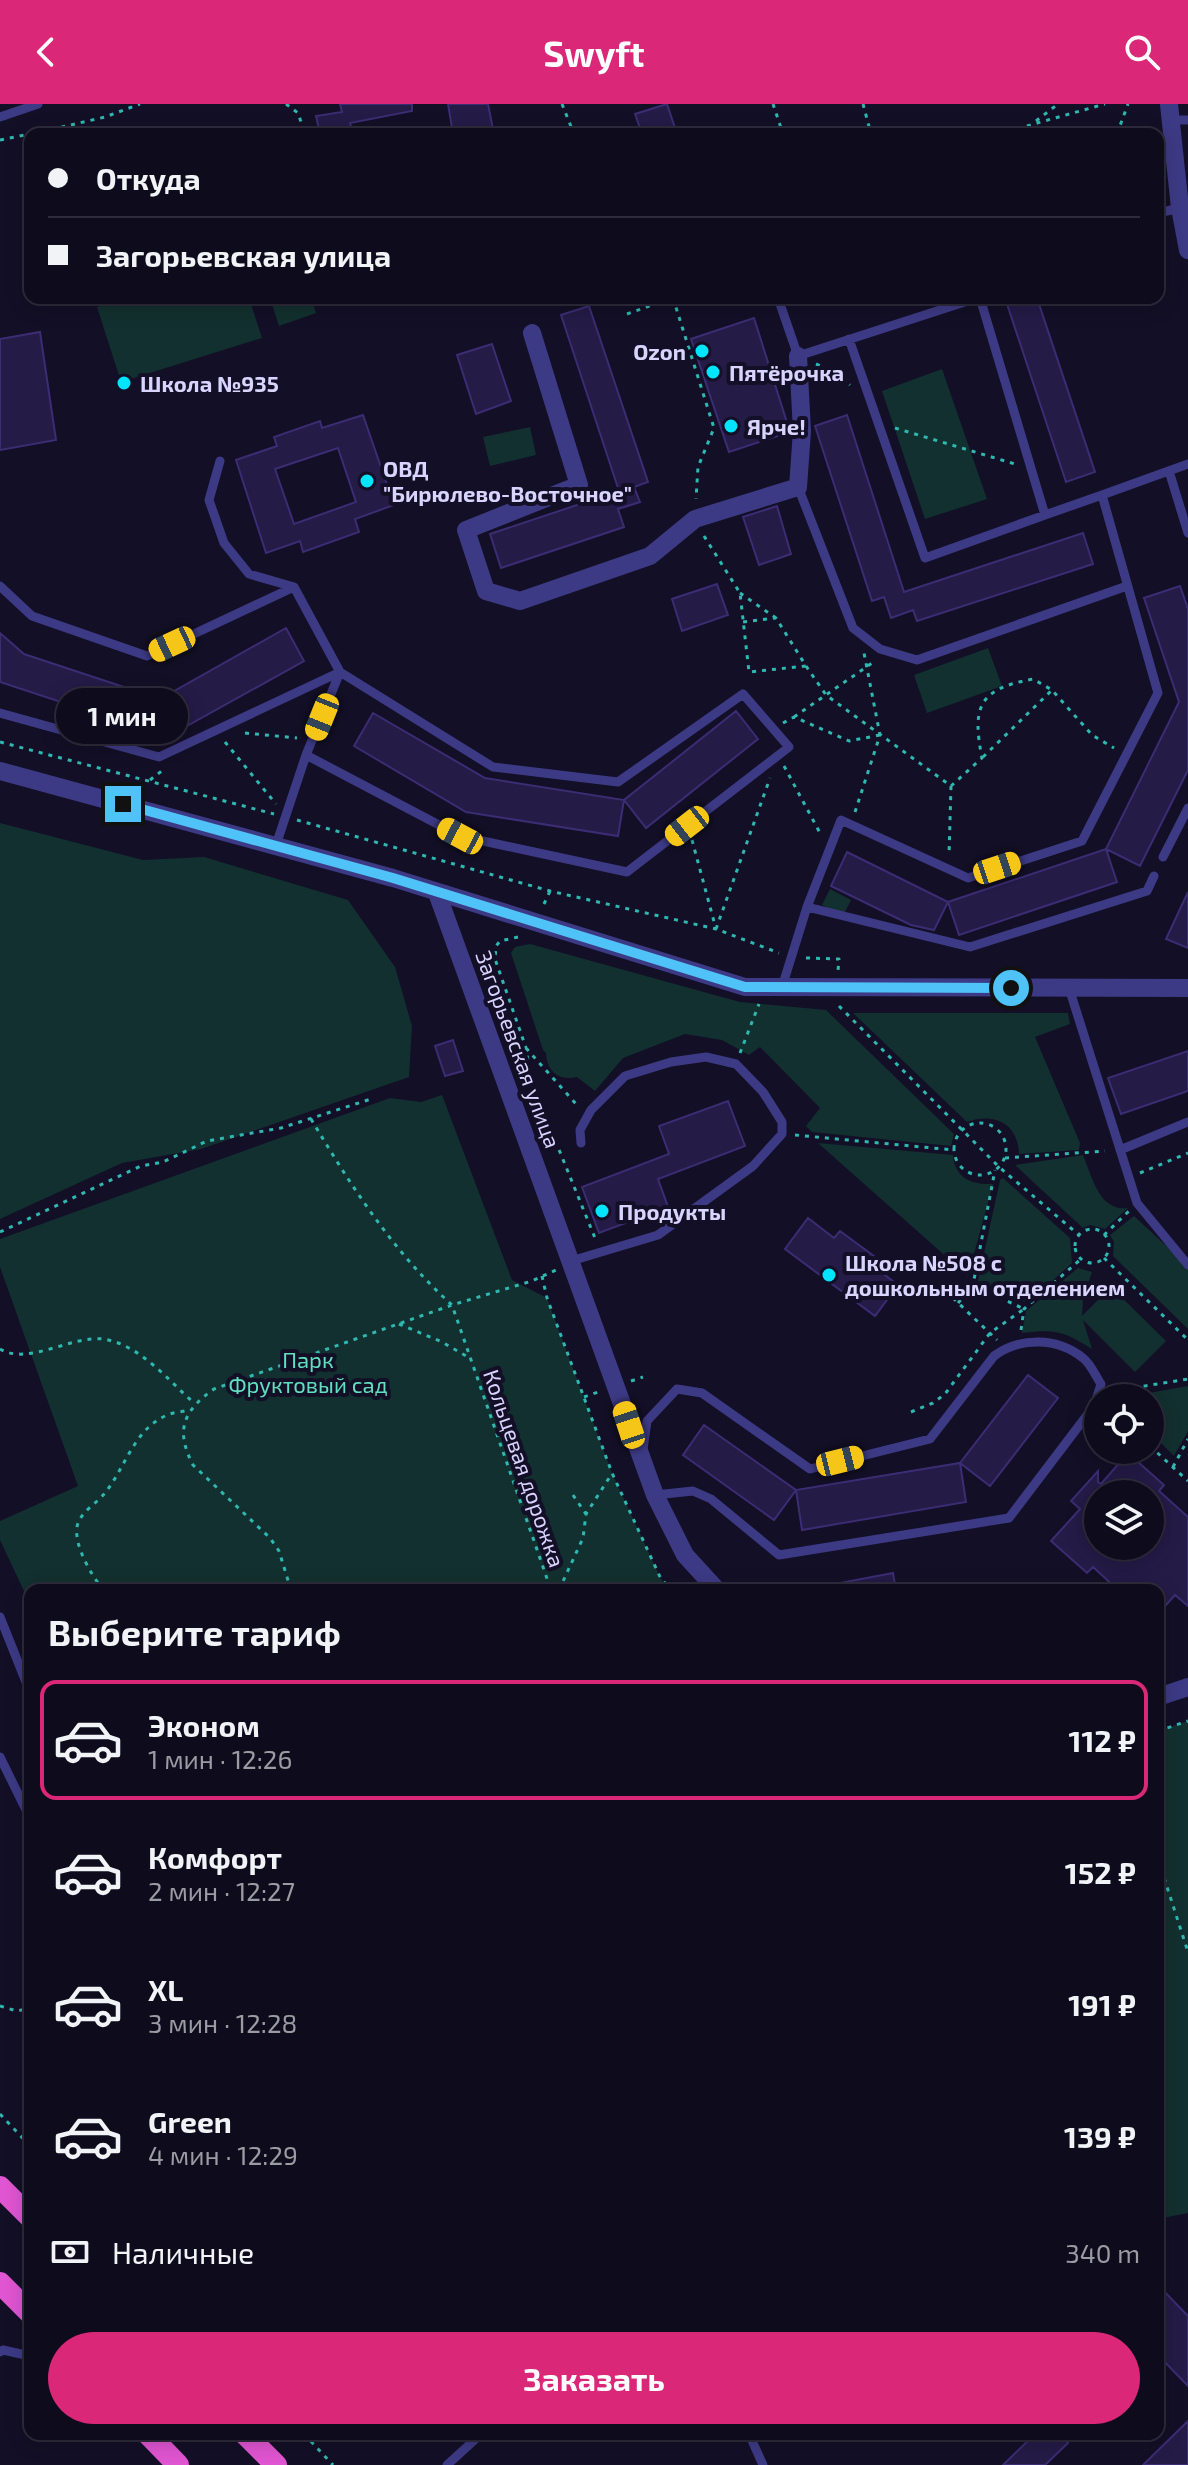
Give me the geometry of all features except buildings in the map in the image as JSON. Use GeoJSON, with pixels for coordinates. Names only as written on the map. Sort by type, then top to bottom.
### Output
{"type":"FeatureCollection","features":[{"type":"Feature","properties":{"kind":"highway"},"geometry":{"type":"LineString","coordinates":[[0,2187],[24,2211]]}},
{"type":"Feature","properties":{"kind":"highway"},"geometry":{"type":"LineString","coordinates":[[0,2283],[24,2307]]}},
{"type":"Feature","properties":{"kind":"highway"},"geometry":{"type":"LineString","coordinates":[[154,2440],[178,2465]]}},
{"type":"Feature","properties":{"kind":"highway"},"geometry":{"type":"LineString","coordinates":[[251,2440],[276,2465]]}},
{"type":"Feature","properties":{"kind":"street"},"geometry":{"type":"LineString","coordinates":[[1176,115],[1180,208],[1188,250]]}},
{"type":"Feature","properties":{"kind":"street"},"geometry":{"type":"LineString","coordinates":[[532,333],[579,485],[466,530],[486,591],[520,601],[650,556],[695,519],[798,487],[802,431],[798,356]]}},
{"type":"Feature","properties":{"kind":"street"},"geometry":{"type":"LineString","coordinates":[[0,771],[276,845],[745,987],[1188,988]]}},
{"type":"Feature","properties":{"kind":"street","name":"Загорьевская улица"},"geometry":{"type":"LineString","coordinates":[[437,893],[655,1495],[685,1555],[712,1584]]}},
{"type":"Feature","properties":{"kind":"street"},"geometry":{"type":"LineString","coordinates":[[1164,1695],[1188,1687]]}},
{"type":"Feature","properties":{"kind":"lane"},"geometry":{"type":"LineString","coordinates":[[0,117],[38,104]]}},
{"type":"Feature","properties":{"kind":"lane"},"geometry":{"type":"LineString","coordinates":[[1164,212],[1180,208]]}},
{"type":"Feature","properties":{"kind":"lane"},"geometry":{"type":"LineString","coordinates":[[780,304],[798,356],[959,304]]}},
{"type":"Feature","properties":{"kind":"lane"},"geometry":{"type":"LineString","coordinates":[[980,304],[1045,515]]}},
{"type":"Feature","properties":{"kind":"lane"},"geometry":{"type":"LineString","coordinates":[[849,339],[925,558],[1188,464]]}},
{"type":"Feature","properties":{"kind":"lane"},"geometry":{"type":"LineString","coordinates":[[220,461],[209,500],[224,543],[249,574],[294,587],[340,672],[493,767],[618,782],[743,694],[789,747],[627,872],[460,836],[306,755]]}},
{"type":"Feature","properties":{"kind":"lane"},"geometry":{"type":"LineString","coordinates":[[1169,471],[1188,533]]}},
{"type":"Feature","properties":{"kind":"lane"},"geometry":{"type":"LineString","coordinates":[[798,487],[853,628],[880,649],[889,652],[917,660],[1127,586]]}},
{"type":"Feature","properties":{"kind":"lane"},"geometry":{"type":"LineString","coordinates":[[782,987],[807,907],[841,820],[968,878],[1082,841],[1158,693],[1102,495]]}},
{"type":"Feature","properties":{"kind":"lane"},"geometry":{"type":"LineString","coordinates":[[0,586],[32,616],[147,656],[294,587]]}},
{"type":"Feature","properties":{"kind":"lane"},"geometry":{"type":"LineString","coordinates":[[0,713],[159,757],[340,672]]}},
{"type":"Feature","properties":{"kind":"lane"},"geometry":{"type":"LineString","coordinates":[[276,845],[306,755],[340,672]]}},
{"type":"Feature","properties":{"kind":"lane"},"geometry":{"type":"LineString","coordinates":[[1163,857],[1188,808]]}},
{"type":"Feature","properties":{"kind":"lane"},"geometry":{"type":"LineString","coordinates":[[807,907],[970,947],[1147,891],[1154,876]]}},
{"type":"Feature","properties":{"kind":"lane"},"geometry":{"type":"LineString","coordinates":[[1069,988],[1137,1203],[1188,1265]]}},
{"type":"Feature","properties":{"kind":"lane"},"geometry":{"type":"LineString","coordinates":[[571,1261],[658,1235],[753,1166],[782,1134],[782,1122],[763,1092],[736,1064],[706,1057],[671,1062],[625,1076],[591,1110],[580,1130],[581,1143]]}},
{"type":"Feature","properties":{"kind":"lane"},"geometry":{"type":"LineString","coordinates":[[1120,1150],[1188,1122]]}},
{"type":"Feature","properties":{"kind":"lane"},"geometry":{"type":"LineString","coordinates":[[642,1460],[647,1421],[677,1389],[702,1393],[810,1469],[930,1439],[994,1356],[1018,1344],[1050,1342],[1084,1358],[1101,1384]]}},
{"type":"Feature","properties":{"kind":"lane"},"geometry":{"type":"LineString","coordinates":[[655,1495],[693,1491],[711,1499],[779,1555],[1009,1518],[1084,1419]]}},
{"type":"Feature","properties":{"kind":"lane"},"geometry":{"type":"LineString","coordinates":[[0,1617],[24,1677]]}},
{"type":"Feature","properties":{"kind":"lane"},"geometry":{"type":"LineString","coordinates":[[0,1757],[24,1806]]}},
{"type":"Feature","properties":{"kind":"lane"},"geometry":{"type":"LineString","coordinates":[[0,2352],[24,2355]]}},
{"type":"Feature","properties":{"kind":"lane"},"geometry":{"type":"LineString","coordinates":[[447,2465],[474,2440]]}},
{"type":"Feature","properties":{"kind":"lane"},"geometry":{"type":"LineString","coordinates":[[752,2440],[763,2465]]}},
{"type":"Feature","properties":{"kind":"path"},"geometry":{"type":"LineString","coordinates":[[57,128],[105,117],[140,104]]}},
{"type":"Feature","properties":{"kind":"path"},"geometry":{"type":"LineString","coordinates":[[286,104],[298,113],[303,128]]}},
{"type":"Feature","properties":{"kind":"path"},"geometry":{"type":"LineString","coordinates":[[562,104],[572,128]]}},
{"type":"Feature","properties":{"kind":"path"},"geometry":{"type":"LineString","coordinates":[[773,104],[781,128]]}},
{"type":"Feature","properties":{"kind":"path"},"geometry":{"type":"LineString","coordinates":[[863,104],[869,128]]}},
{"type":"Feature","properties":{"kind":"path"},"geometry":{"type":"LineString","coordinates":[[1028,128],[1058,104]]}},
{"type":"Feature","properties":{"kind":"path"},"geometry":{"type":"LineString","coordinates":[[1018,128],[1105,104]]}},
{"type":"Feature","properties":{"kind":"path"},"geometry":{"type":"LineString","coordinates":[[1119,128],[1128,104]]}},
{"type":"Feature","properties":{"kind":"path"},"geometry":{"type":"LineString","coordinates":[[0,140],[24,135]]}},
{"type":"Feature","properties":{"kind":"path"},"geometry":{"type":"LineString","coordinates":[[627,314],[656,304]]}},
{"type":"Feature","properties":{"kind":"path"},"geometry":{"type":"LineString","coordinates":[[675,304],[714,428],[698,467],[695,519],[740,593],[776,618],[826,695],[951,786]]}},
{"type":"Feature","properties":{"kind":"path"},"geometry":{"type":"LineString","coordinates":[[798,356],[839,374],[853,389]]}},
{"type":"Feature","properties":{"kind":"path"},"geometry":{"type":"LineString","coordinates":[[878,423],[1031,468]]}},
{"type":"Feature","properties":{"kind":"path"},"geometry":{"type":"LineString","coordinates":[[740,593],[749,672],[806,666]]}},
{"type":"Feature","properties":{"kind":"path"},"geometry":{"type":"LineString","coordinates":[[743,622],[776,618]]}},
{"type":"Feature","properties":{"kind":"path"},"geometry":{"type":"LineString","coordinates":[[851,825],[880,735],[860,633]]}},
{"type":"Feature","properties":{"kind":"path"},"geometry":{"type":"LineString","coordinates":[[773,728],[889,652]]}},
{"type":"Feature","properties":{"kind":"path"},"geometry":{"type":"LineString","coordinates":[[982,758],[976,730],[978,711],[987,696],[1017,682],[1033,679],[1052,690],[1092,735],[1126,755]]}},
{"type":"Feature","properties":{"kind":"path"},"geometry":{"type":"LineString","coordinates":[[949,869],[951,786],[1052,690]]}},
{"type":"Feature","properties":{"kind":"path"},"geometry":{"type":"LineString","coordinates":[[794,717],[849,741],[880,735]]}},
{"type":"Feature","properties":{"kind":"path"},"geometry":{"type":"LineString","coordinates":[[216,731],[313,739]]}},
{"type":"Feature","properties":{"kind":"path"},"geometry":{"type":"LineString","coordinates":[[216,731],[286,816]]}},
{"type":"Feature","properties":{"kind":"path"},"geometry":{"type":"LineString","coordinates":[[778,756],[830,850]]}},
{"type":"Feature","properties":{"kind":"path"},"geometry":{"type":"LineString","coordinates":[[716,929],[778,756]]}},
{"type":"Feature","properties":{"kind":"path"},"geometry":{"type":"LineString","coordinates":[[687,826],[716,929]]}},
{"type":"Feature","properties":{"kind":"path"},"geometry":{"type":"LineString","coordinates":[[550,891],[716,929],[792,957],[839,959],[836,1004],[997,1168],[1079,1235]]}},
{"type":"Feature","properties":{"kind":"path"},"geometry":{"type":"LineString","coordinates":[[529,937],[500,941],[496,946],[495,959],[526,1048],[531,1081],[601,1253]]}},
{"type":"Feature","properties":{"kind":"path"},"geometry":{"type":"LineString","coordinates":[[736,1064],[760,1002]]}},
{"type":"Feature","properties":{"kind":"path"},"geometry":{"type":"LineString","coordinates":[[526,1048],[588,1117]]}},
{"type":"Feature","properties":{"kind":"path"},"geometry":{"type":"LineString","coordinates":[[0,1232],[141,1166],[163,1162],[207,1141],[281,1128],[374,1098]]}},
{"type":"Feature","properties":{"kind":"path"},"geometry":{"type":"LineString","coordinates":[[311,1119],[393,1243],[424,1280],[452,1305],[469,1358]]}},
{"type":"Feature","properties":{"kind":"path"},"geometry":{"type":"LineString","coordinates":[[958,1303],[973,1285],[997,1168],[1005,1158],[1007,1148],[1004,1138],[990,1124],[980,1122],[961,1131],[954,1150],[962,1168],[981,1175],[997,1168]]}},
{"type":"Feature","properties":{"kind":"path"},"geometry":{"type":"LineString","coordinates":[[782,1134],[954,1150]]}},
{"type":"Feature","properties":{"kind":"path"},"geometry":{"type":"LineString","coordinates":[[1005,1158],[1120,1150]]}},
{"type":"Feature","properties":{"kind":"path"},"geometry":{"type":"LineString","coordinates":[[1129,1178],[1188,1153]]}},
{"type":"Feature","properties":{"kind":"path"},"geometry":{"type":"LineString","coordinates":[[1104,1235],[1137,1203]]}},
{"type":"Feature","properties":{"kind":"path"},"geometry":{"type":"LineString","coordinates":[[1104,1235],[1090,1230],[1079,1235],[1075,1249],[1081,1259],[1090,1263],[1104,1258]]}},
{"type":"Feature","properties":{"kind":"path"},"geometry":{"type":"LineString","coordinates":[[1104,1235],[1108,1246],[1104,1258]]}},
{"type":"Feature","properties":{"kind":"path"},"geometry":{"type":"LineString","coordinates":[[1104,1258],[1188,1340]]}},
{"type":"Feature","properties":{"kind":"path"},"geometry":{"type":"LineString","coordinates":[[911,1412],[945,1394],[990,1333],[1024,1309],[1081,1259]]}},
{"type":"Feature","properties":{"kind":"path"},"geometry":{"type":"LineString","coordinates":[[289,1584],[279,1551],[270,1538],[193,1465],[185,1449],[183,1430],[194,1403],[214,1389],[542,1276],[547,1298],[612,1473],[666,1584]]}},
{"type":"Feature","properties":{"kind":"path"},"geometry":{"type":"LineString","coordinates":[[973,1285],[1024,1309]]}},
{"type":"Feature","properties":{"kind":"path"},"geometry":{"type":"LineString","coordinates":[[953,1298],[1006,1348]]}},
{"type":"Feature","properties":{"kind":"path"},"geometry":{"type":"LineString","coordinates":[[1018,1344],[1024,1309]]}},
{"type":"Feature","properties":{"kind":"path","name":"Кольцевая дорожка"},"geometry":{"type":"LineString","coordinates":[[399,1324],[442,1342],[469,1358],[549,1584]]}},
{"type":"Feature","properties":{"kind":"path"},"geometry":{"type":"LineString","coordinates":[[0,1349],[21,1354],[89,1339],[106,1339],[134,1350],[194,1403]]}},
{"type":"Feature","properties":{"kind":"path"},"geometry":{"type":"LineString","coordinates":[[1156,1384],[1188,1379]]}},
{"type":"Feature","properties":{"kind":"path"},"geometry":{"type":"LineString","coordinates":[[100,1584],[86,1561],[77,1526],[85,1512],[105,1493],[131,1449],[147,1429],[166,1415],[190,1410]]}},
{"type":"Feature","properties":{"kind":"path"},"geometry":{"type":"LineString","coordinates":[[1173,1467],[1188,1439]]}},
{"type":"Feature","properties":{"kind":"path"},"geometry":{"type":"LineString","coordinates":[[1164,1459],[1188,1481]]}},
{"type":"Feature","properties":{"kind":"path"},"geometry":{"type":"LineString","coordinates":[[562,1584],[583,1538],[586,1514],[612,1473]]}},
{"type":"Feature","properties":{"kind":"path"},"geometry":{"type":"LineString","coordinates":[[573,1495],[586,1514]]}},
{"type":"Feature","properties":{"kind":"path"},"geometry":{"type":"LineString","coordinates":[[1164,1729],[1188,1721]]}},
{"type":"Feature","properties":{"kind":"path"},"geometry":{"type":"LineString","coordinates":[[1164,1878],[1188,1952]]}},
{"type":"Feature","properties":{"kind":"path"},"geometry":{"type":"LineString","coordinates":[[0,2006],[17,2011],[24,2009]]}},
{"type":"Feature","properties":{"kind":"path"},"geometry":{"type":"LineString","coordinates":[[0,2114],[24,2140]]}},
{"type":"Feature","properties":{"kind":"path"},"geometry":{"type":"LineString","coordinates":[[310,2440],[333,2465]]}},
{"type":"Feature","properties":{"kind":"green space"},"geometry":{"type":"Polygon","coordinates":[[[106,304],[251,304],[262,338],[121,382],[97,307],[106,304]]]}},
{"type":"Feature","properties":{"kind":"green space"},"geometry":{"type":"Polygon","coordinates":[[[272,304],[313,304],[316,313],[279,326],[272,304]]]}},
{"type":"Feature","properties":{"kind":"green space"},"geometry":{"type":"Polygon","coordinates":[[[942,369],[987,499],[925,519],[882,391],[942,369]]]}},
{"type":"Feature","properties":{"kind":"green space"},"geometry":{"type":"Polygon","coordinates":[[[530,427],[536,455],[490,466],[483,437],[530,427]]]}},
{"type":"Feature","properties":{"kind":"green space"},"geometry":{"type":"Polygon","coordinates":[[[988,648],[1002,686],[927,713],[914,675],[988,648]]]}},
{"type":"Feature","properties":{"kind":"green space"},"geometry":{"type":"Polygon","coordinates":[[[0,823],[143,860],[204,857],[348,900],[395,967],[412,1026],[409,1077],[201,1149],[122,1163],[0,1219],[0,823]]]}},
{"type":"Feature","properties":{"kind":"green space"},"geometry":{"type":"Polygon","coordinates":[[[830,889],[851,900],[843,916],[822,905],[830,889]]]}},
{"type":"Feature","properties":{"kind":"green space"},"geometry":{"type":"Polygon","coordinates":[[[530,944],[740,1002],[826,1010],[954,1134],[951,1146],[812,1132],[806,1126],[820,1108],[760,1047],[749,1055],[722,1040],[685,1034],[623,1058],[595,1091],[577,1077],[565,1078],[555,1074],[543,1050],[511,953],[515,947],[530,944]]]}},
{"type":"Feature","properties":{"kind":"green space"},"geometry":{"type":"Polygon","coordinates":[[[853,1013],[1068,1013],[1070,1024],[1035,1037],[1080,1143],[1079,1150],[1019,1154],[1018,1144],[1009,1128],[995,1120],[967,1122],[853,1013]]]}},
{"type":"Feature","properties":{"kind":"green space","name":"Парк Фруктовый сад"},"geometry":{"type":"Polygon","coordinates":[[[442,1095],[512,1280],[547,1298],[612,1473],[666,1584],[24,1584],[24,1591],[0,1540],[0,1521],[78,1486],[0,1267],[0,1239],[390,1098],[421,1102],[442,1095]]]}},
{"type":"Feature","properties":{"kind":"green space"},"geometry":{"type":"Polygon","coordinates":[[[818,1143],[953,1155],[961,1175],[978,1183],[993,1184],[968,1276],[818,1143]]]}},
{"type":"Feature","properties":{"kind":"green space"},"geometry":{"type":"Polygon","coordinates":[[[1083,1155],[1103,1199],[1118,1208],[1128,1208],[1105,1229],[1090,1225],[1083,1228],[1015,1165],[1083,1155]]]}},
{"type":"Feature","properties":{"kind":"green space"},"geometry":{"type":"Polygon","coordinates":[[[1003,1178],[1070,1238],[1072,1263],[1028,1303],[978,1281],[1000,1180],[1003,1178]]]}},
{"type":"Feature","properties":{"kind":"green space"},"geometry":{"type":"Polygon","coordinates":[[[1134,1216],[1188,1266],[1188,1329],[1113,1256],[1114,1242],[1110,1235],[1134,1216]]]}},
{"type":"Feature","properties":{"kind":"green space"},"geometry":{"type":"Polygon","coordinates":[[[1078,1268],[1092,1272],[1083,1300],[1082,1316],[1111,1287],[1166,1341],[1135,1372],[1083,1320],[1092,1349],[1059,1333],[1022,1333],[1026,1311],[1078,1268]]]}},
{"type":"Feature","properties":{"kind":"green space"},"geometry":{"type":"Polygon","coordinates":[[[1188,1386],[1188,1431],[1174,1456],[1164,1446],[1164,1390],[1188,1386]]]}},
{"type":"Feature","properties":{"kind":"green space"},"geometry":{"type":"Polygon","coordinates":[[[1188,1721],[1188,2213],[1164,2218],[1164,1729],[1188,1721]]]}},
{"type":"Feature","properties":{"kind":"place","name":"Ozon"},"geometry":{"type":"Point","coordinates":[702,351]}},
{"type":"Feature","properties":{"kind":"place","name":"Пятёрочка"},"geometry":{"type":"Point","coordinates":[713,372]}},
{"type":"Feature","properties":{"kind":"place","name":"Школа №935"},"geometry":{"type":"Point","coordinates":[124,383]}},
{"type":"Feature","properties":{"kind":"place","name":"Ярче!"},"geometry":{"type":"Point","coordinates":[731,426]}},
{"type":"Feature","properties":{"kind":"place","name":"ОВД \"Бирюлево-Восточное\""},"geometry":{"type":"Point","coordinates":[367,481]}},
{"type":"Feature","properties":{"kind":"place","name":"Продукты"},"geometry":{"type":"Point","coordinates":[602,1211]}},
{"type":"Feature","properties":{"kind":"place","name":"Школа №508 с дошкольным отделением"},"geometry":{"type":"Point","coordinates":[829,1275]}},
{"type":"Feature","properties":{"kind":"route"},"geometry":{"type":"LineString","coordinates":[[123,804],[393,878],[745,987],[1011,988]]}}]}
